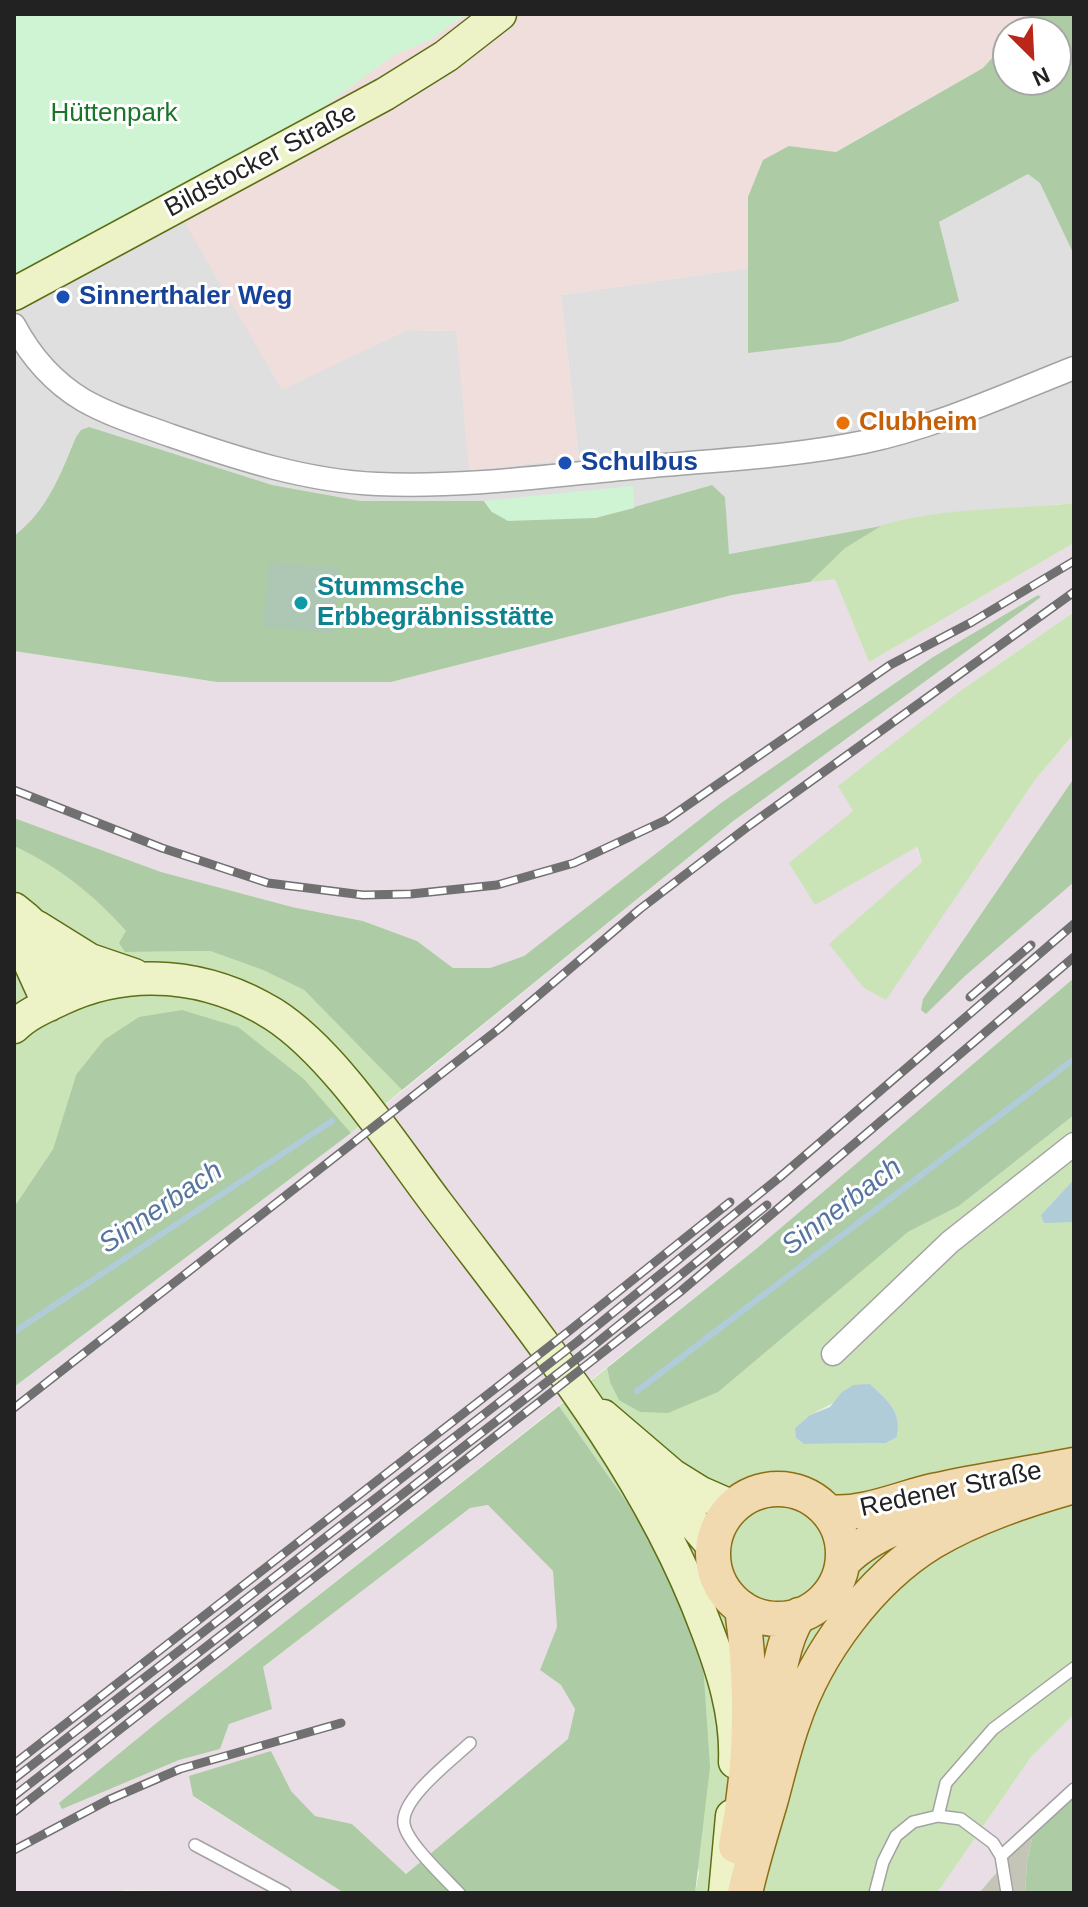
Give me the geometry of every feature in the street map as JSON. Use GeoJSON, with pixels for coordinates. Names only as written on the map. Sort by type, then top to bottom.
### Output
{"type":"FeatureCollection","features":[{"type":"Feature","properties":{"kind":"main road","name":"Bildstocker Straße"},"geometry":{"type":"LineString","coordinates":[[14,294],[385,94],[446,56],[500,14]]}},
{"type":"Feature","properties":{"kind":"main road"},"geometry":{"type":"LineString","coordinates":[[22,921],[90,960],[145,978]]}},
{"type":"Feature","properties":{"kind":"main road"},"geometry":{"type":"LineString","coordinates":[[22,921],[60,999]]}},
{"type":"Feature","properties":{"kind":"main road"},"geometry":{"type":"LineString","coordinates":[[14,1027],[22,1019],[60,999],[110,981],[145,978],[192,980],[239,995],[276,1016],[315,1048],[581,1394],[650,1506],[690,1585],[729,1692],[735,1746],[736,1889]]}},
{"type":"Feature","properties":{"kind":"main road"},"geometry":{"type":"LineString","coordinates":[[581,1394],[672,1475],[701,1493],[733,1507]]}},
{"type":"Feature","properties":{"kind":"main road"},"geometry":{"type":"LineString","coordinates":[[609,1422],[627,1448],[713,1546]]}},
{"type":"Feature","properties":{"kind":"main road","name":"Redener Straße"},"geometry":{"type":"LineString","coordinates":[[828,1512],[872,1508],[936,1490],[1074,1465]]}},
{"type":"Feature","properties":{"kind":"main road"},"geometry":{"type":"LineString","coordinates":[[844,1561],[852,1552],[878,1537],[938,1513],[1074,1479]]}},
{"type":"Feature","properties":{"kind":"main road"},"geometry":{"type":"LineString","coordinates":[[736,1889],[794,1720],[826,1652],[853,1613],[885,1578],[930,1543],[1017,1503],[1074,1486]]}},
{"type":"Feature","properties":{"kind":"main road"},"geometry":{"type":"LineString","coordinates":[[777,1489],[796,1491],[816,1501],[828,1512],[839,1530],[844,1561],[833,1589],[820,1604],[799,1615],[777,1619],[756,1615],[727,1595],[718,1579],[713,1546],[720,1524],[733,1507],[758,1492],[777,1489]]}},
{"type":"Feature","properties":{"kind":"main road"},"geometry":{"type":"LineString","coordinates":[[736,1889],[747,1795],[750,1732],[749,1674],[742,1608]]}},
{"type":"Feature","properties":{"kind":"main road"},"geometry":{"type":"LineString","coordinates":[[736,1889],[784,1651],[791,1626],[799,1615]]}},
{"type":"Feature","properties":{"kind":"street"},"geometry":{"type":"LineString","coordinates":[[14,325],[24,344],[42,366],[81,399],[111,414],[231,456],[303,476],[377,484],[492,481],[863,443],[920,427],[1074,368]]}},
{"type":"Feature","properties":{"kind":"street"},"geometry":{"type":"LineString","coordinates":[[833,1354],[950,1242],[1074,1144]]}},
{"type":"Feature","properties":{"kind":"lane"},"geometry":{"type":"LineString","coordinates":[[938,1816],[946,1783],[993,1729],[1074,1668]]}},
{"type":"Feature","properties":{"kind":"lane"},"geometry":{"type":"LineString","coordinates":[[459,1893],[408,1835],[403,1822],[407,1807],[424,1785],[470,1743]]}},
{"type":"Feature","properties":{"kind":"lane"},"geometry":{"type":"LineString","coordinates":[[1001,1856],[1074,1789]]}},
{"type":"Feature","properties":{"kind":"lane"},"geometry":{"type":"LineString","coordinates":[[875,1893],[883,1862],[896,1836],[913,1822],[938,1816],[961,1819],[988,1838],[1001,1856],[1007,1893]]}},
{"type":"Feature","properties":{"kind":"lane"},"geometry":{"type":"LineString","coordinates":[[195,1845],[285,1893]]}},
{"type":"Feature","properties":{"kind":"shaded area"},"geometry":{"type":"Polygon","coordinates":[[[466,14],[1031,14],[992,16],[992,58],[983,68],[835,152],[789,146],[748,197],[748,268],[561,295],[579,458],[469,470],[456,331],[407,330],[282,390],[172,196],[394,54],[430,40],[466,14]]]}},
{"type":"Feature","properties":{"kind":"shaded area"},"geometry":{"type":"Polygon","coordinates":[[[1028,174],[1040,182],[1074,255],[1074,503],[941,515],[728,554],[725,497],[712,485],[595,518],[484,501],[361,501],[272,485],[76,437],[49,500],[14,536],[14,280],[172,196],[282,389],[407,330],[457,331],[470,470],[579,458],[561,295],[748,268],[748,352],[939,222],[1028,174]]]}},
{"type":"Feature","properties":{"kind":"shaded area"},"geometry":{"type":"Polygon","coordinates":[[[1074,543],[1074,612],[963,689],[854,811],[815,904],[916,847],[922,862],[830,944],[886,999],[1035,780],[1074,734],[1074,778],[923,999],[926,1014],[965,976],[1074,882],[1074,978],[756,1249],[159,1721],[145,1773],[220,1749],[229,1724],[263,1667],[470,1508],[489,1505],[553,1571],[557,1627],[540,1670],[561,1685],[575,1709],[569,1738],[406,1874],[352,1824],[315,1816],[291,1791],[271,1751],[193,1797],[344,1893],[126,1890],[107,1893],[14,1893],[14,1387],[351,1133],[732,822],[1041,597],[1038,595],[933,657],[721,803],[524,956],[490,968],[453,968],[417,941],[363,921],[292,907],[161,872],[14,818],[14,651],[217,682],[391,682],[732,595],[835,578],[869,662],[1074,543]]]}},
{"type":"Feature","properties":{"kind":"shaded area"},"geometry":{"type":"Polygon","coordinates":[[[1074,1714],[1074,1794],[1034,1829],[979,1893],[937,1893],[1031,1757],[1074,1714]]]}},
{"type":"Feature","properties":{"kind":"shaded area"},"geometry":{"type":"Polygon","coordinates":[[[1034,1829],[1025,1893],[979,1893],[1034,1829]]]}},
{"type":"Feature","properties":{"kind":"green space","name":"Hüttenpark"},"geometry":{"type":"Polygon","coordinates":[[[14,14],[466,14],[430,40],[394,55],[306,120],[14,280],[14,14]]]}},
{"type":"Feature","properties":{"kind":"green space"},"geometry":{"type":"Polygon","coordinates":[[[1074,14],[1074,255],[1040,183],[1028,174],[939,222],[959,301],[840,342],[748,353],[748,197],[763,160],[789,146],[836,152],[983,68],[992,58],[992,96],[1072,96],[1072,16],[1029,16],[1074,14]]]}},
{"type":"Feature","properties":{"kind":"green space"},"geometry":{"type":"Polygon","coordinates":[[[89,427],[272,485],[361,501],[484,501],[492,512],[595,518],[712,485],[725,497],[729,554],[881,526],[845,548],[810,582],[732,595],[391,682],[217,682],[14,651],[14,536],[36,515],[58,478],[76,437],[81,430],[89,427]]]}},
{"type":"Feature","properties":{"kind":"green space"},"geometry":{"type":"Polygon","coordinates":[[[633,486],[634,508],[595,518],[508,521],[492,512],[484,501],[633,486]]]}},
{"type":"Feature","properties":{"kind":"green space"},"geometry":{"type":"Polygon","coordinates":[[[1074,503],[1074,543],[869,662],[835,579],[810,582],[852,541],[883,525],[953,512],[1074,503]]]}},
{"type":"Feature","properties":{"kind":"green space"},"geometry":{"type":"Polygon","coordinates":[[[269,562],[340,569],[333,633],[263,626],[269,562]]]}},
{"type":"Feature","properties":{"kind":"green space"},"geometry":{"type":"Polygon","coordinates":[[[1038,595],[1041,597],[732,822],[402,1090],[304,990],[263,970],[210,951],[125,952],[119,943],[126,931],[101,905],[61,872],[14,846],[14,818],[161,872],[292,907],[363,921],[417,941],[453,968],[490,968],[524,956],[721,803],[933,657],[1038,595]]]}},
{"type":"Feature","properties":{"kind":"green space"},"geometry":{"type":"Polygon","coordinates":[[[1074,612],[1074,734],[1035,780],[886,1000],[864,988],[829,944],[922,862],[917,847],[815,905],[789,863],[853,811],[838,786],[963,689],[1074,612]]]}},
{"type":"Feature","properties":{"kind":"green space"},"geometry":{"type":"Polygon","coordinates":[[[1074,778],[1074,882],[965,976],[926,1014],[921,1010],[923,999],[1074,778]]]}},
{"type":"Feature","properties":{"kind":"green space"},"geometry":{"type":"Polygon","coordinates":[[[14,846],[61,872],[101,905],[126,931],[125,952],[210,951],[263,970],[304,990],[402,1090],[351,1133],[305,1080],[76,1075],[53,1149],[14,1207],[14,846]]]}},
{"type":"Feature","properties":{"kind":"green space"},"geometry":{"type":"Polygon","coordinates":[[[1074,978],[1074,1115],[959,1206],[908,1232],[718,1392],[668,1413],[640,1412],[619,1400],[607,1368],[756,1249],[1074,978]]]}},
{"type":"Feature","properties":{"kind":"green space"},"geometry":{"type":"Polygon","coordinates":[[[182,1010],[238,1027],[305,1080],[351,1133],[14,1387],[14,1207],[53,1149],[76,1075],[104,1040],[139,1017],[182,1010]]]}},
{"type":"Feature","properties":{"kind":"green space"},"geometry":{"type":"Polygon","coordinates":[[[1074,1115],[1074,1179],[1041,1215],[1074,1222],[1074,1714],[1031,1757],[937,1893],[695,1893],[699,1873],[626,1501],[559,1406],[607,1368],[610,1382],[854,1275],[908,1232],[959,1206],[1074,1115]],[[870,1384],[810,1415],[796,1427],[796,1438],[804,1444],[886,1443],[897,1437],[895,1413],[888,1401],[870,1384]]]}},
{"type":"Feature","properties":{"kind":"green space"},"geometry":{"type":"Polygon","coordinates":[[[559,1406],[626,1501],[671,1577],[703,1664],[710,1767],[695,1893],[344,1893],[193,1796],[189,1776],[271,1751],[291,1791],[315,1816],[352,1824],[406,1874],[568,1739],[575,1709],[561,1685],[540,1670],[557,1627],[553,1571],[488,1505],[470,1508],[263,1667],[272,1709],[229,1724],[220,1749],[179,1760],[62,1809],[59,1803],[159,1721],[559,1406]]]}},
{"type":"Feature","properties":{"kind":"green space"},"geometry":{"type":"Polygon","coordinates":[[[1074,1794],[1074,1893],[1025,1893],[1034,1829],[1074,1794]]]}},
{"type":"Feature","properties":{"kind":"water"},"geometry":{"type":"Polygon","coordinates":[[[1074,1179],[1074,1222],[1044,1223],[1041,1215],[1074,1179]]]}},
{"type":"Feature","properties":{"kind":"water"},"geometry":{"type":"Polygon","coordinates":[[[870,1384],[888,1401],[895,1413],[897,1437],[886,1443],[804,1444],[796,1438],[795,1428],[810,1415],[830,1407],[841,1393],[853,1385],[870,1384]]]}},
{"type":"Feature","properties":{"kind":"waterway","name":"Sinnerbach"},"geometry":{"type":"LineString","coordinates":[[637,1391],[1074,1059]]}},
{"type":"Feature","properties":{"kind":"waterway","name":"Sinnerbach"},"geometry":{"type":"LineString","coordinates":[[14,1332],[332,1121]]}},
{"type":"Feature","properties":{"kind":"railway"},"geometry":{"type":"LineString","coordinates":[[14,790],[162,848],[268,883],[363,895],[411,894],[497,885],[574,863],[666,820],[890,665],[972,622],[1074,561]]}},
{"type":"Feature","properties":{"kind":"railway"},"geometry":{"type":"LineString","coordinates":[[14,1408],[500,1028],[640,909],[750,825],[1074,592]]}},
{"type":"Feature","properties":{"kind":"railway"},"geometry":{"type":"LineString","coordinates":[[14,1779],[577,1342],[780,1177],[1074,924]]}},
{"type":"Feature","properties":{"kind":"railway"},"geometry":{"type":"LineString","coordinates":[[970,997],[1031,945]]}},
{"type":"Feature","properties":{"kind":"railway"},"geometry":{"type":"LineString","coordinates":[[14,1812],[680,1292],[1074,957]]}},
{"type":"Feature","properties":{"kind":"railway"},"geometry":{"type":"LineString","coordinates":[[14,1764],[730,1202]]}},
{"type":"Feature","properties":{"kind":"railway"},"geometry":{"type":"LineString","coordinates":[[14,1796],[588,1350],[767,1205]]}},
{"type":"Feature","properties":{"kind":"railway"},"geometry":{"type":"LineString","coordinates":[[14,1850],[108,1800],[180,1769],[341,1723]]}},
{"type":"Feature","properties":{"kind":"place","name":"Sinnerthaler Weg"},"geometry":{"type":"Point","coordinates":[63,297]}},
{"type":"Feature","properties":{"kind":"place","name":"Clubheim"},"geometry":{"type":"Point","coordinates":[843,423]}},
{"type":"Feature","properties":{"kind":"place","name":"Schulbus"},"geometry":{"type":"Point","coordinates":[565,463]}},
{"type":"Feature","properties":{"kind":"place","name":"Stummsche Erbbegräbnisstätte"},"geometry":{"type":"Point","coordinates":[301,603]}}]}
